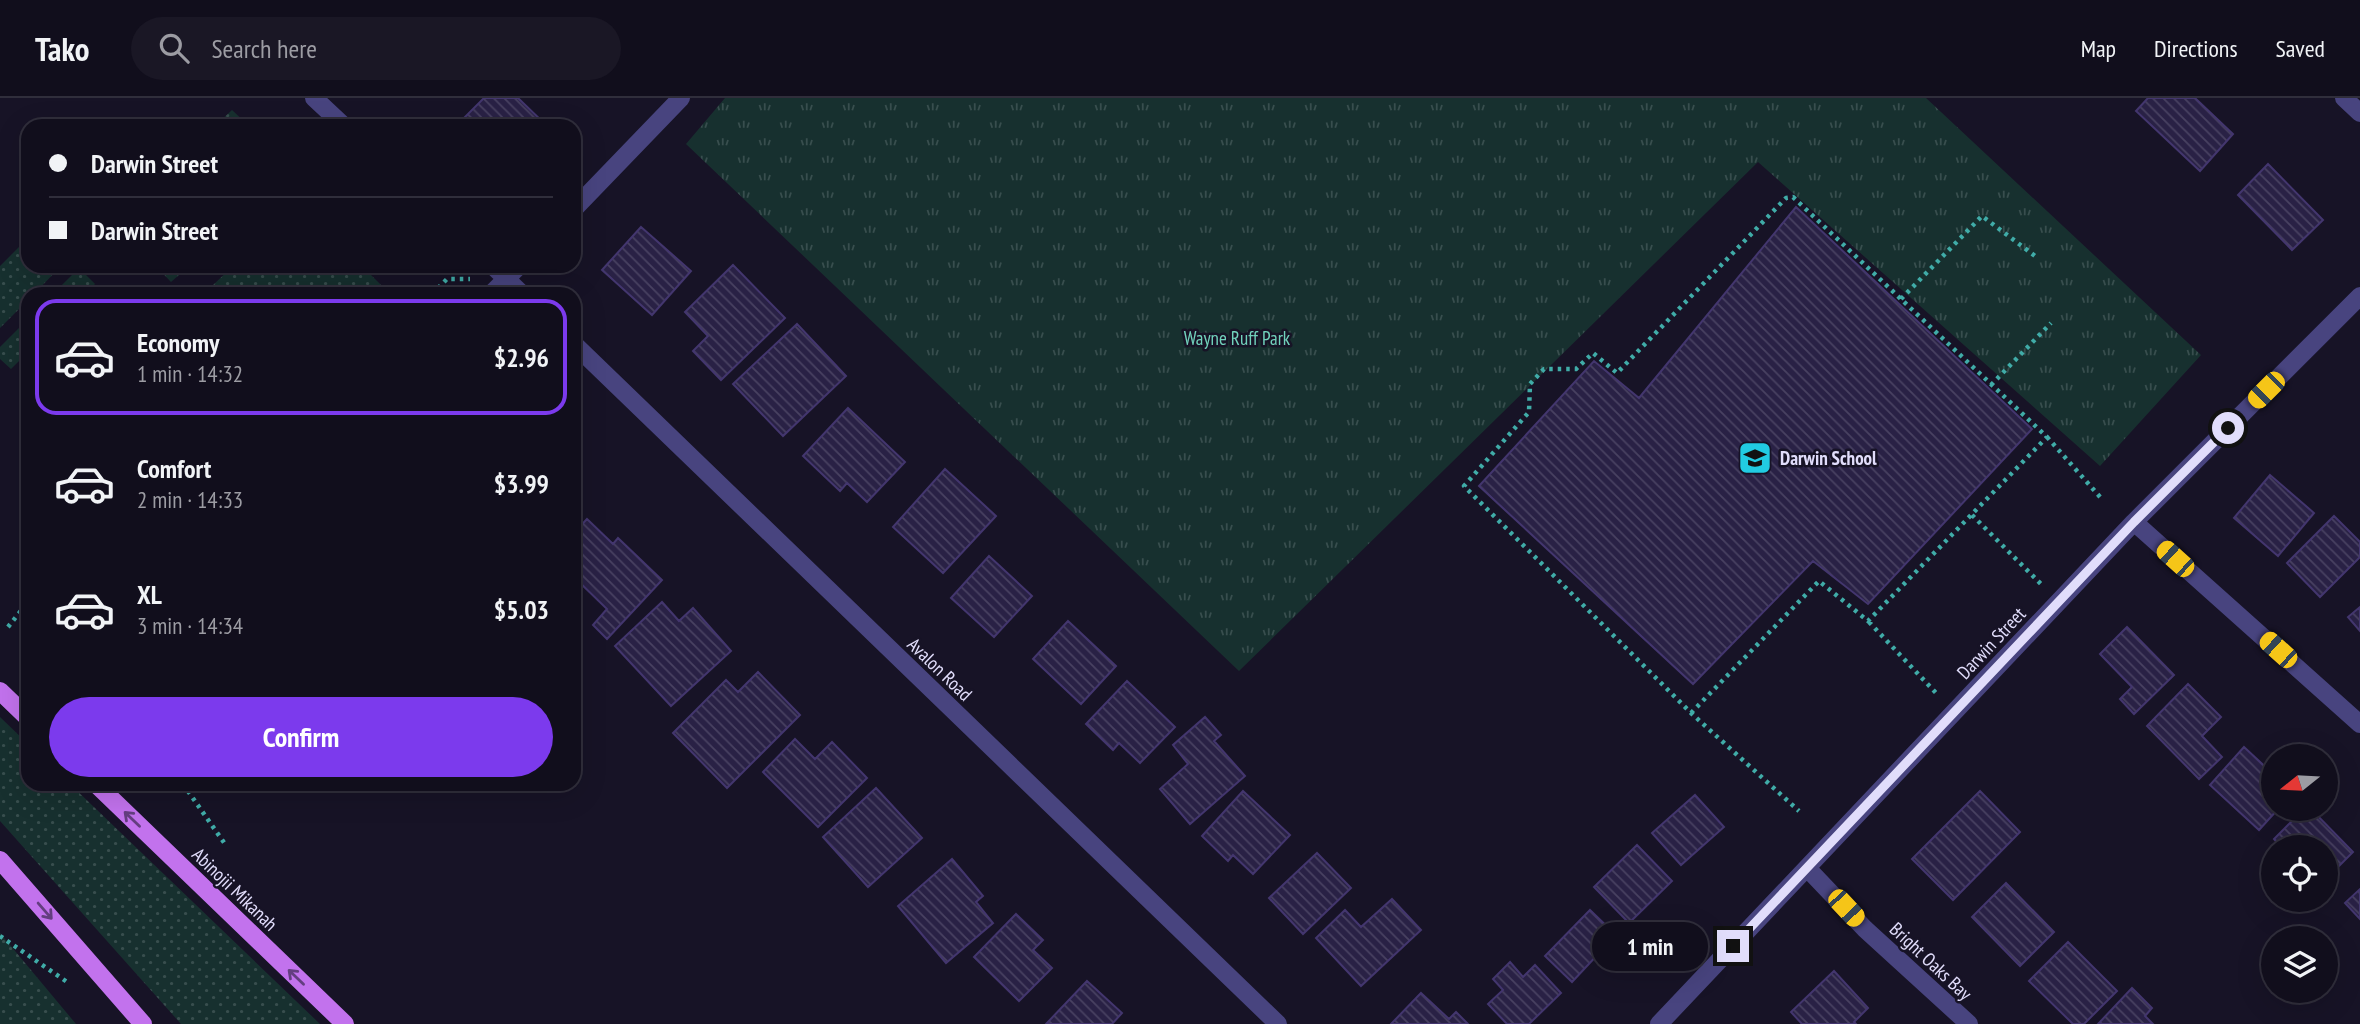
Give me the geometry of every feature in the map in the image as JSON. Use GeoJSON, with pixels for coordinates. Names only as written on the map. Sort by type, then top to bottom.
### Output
{"type":"FeatureCollection","features":[{"type":"Feature","properties":{"kind":"main road"},"geometry":{"type":"LineString","coordinates":[[0,691],[21,711]]}},
{"type":"Feature","properties":{"kind":"main road","name":"Abinojii Mikanah"},"geometry":{"type":"LineString","coordinates":[[103,791],[345,1024]]}},
{"type":"Feature","properties":{"kind":"main road"},"geometry":{"type":"LineString","coordinates":[[0,860],[142,1024]]}},
{"type":"Feature","properties":{"kind":"street"},"geometry":{"type":"LineString","coordinates":[[314,98],[336,119]]}},
{"type":"Feature","properties":{"kind":"street"},"geometry":{"type":"LineString","coordinates":[[581,202],[681,98]]}},
{"type":"Feature","properties":{"kind":"street"},"geometry":{"type":"LineString","coordinates":[[2344,98],[2360,113]]}},
{"type":"Feature","properties":{"kind":"street"},"geometry":{"type":"LineString","coordinates":[[498,287],[512,273]]}},
{"type":"Feature","properties":{"kind":"street","name":"Darwin Street"},"geometry":{"type":"LineString","coordinates":[[1659,1024],[2134,522],[2360,296]]}},
{"type":"Feature","properties":{"kind":"street","name":"Avalon Road"},"geometry":{"type":"LineString","coordinates":[[581,351],[1278,1024]]}},
{"type":"Feature","properties":{"kind":"street"},"geometry":{"type":"LineString","coordinates":[[2134,522],[2360,724]]}},
{"type":"Feature","properties":{"kind":"street","name":"Bright Oaks Bay"},"geometry":{"type":"LineString","coordinates":[[1807,868],[1865,929],[1969,1024]]}},
{"type":"Feature","properties":{"kind":"path"},"geometry":{"type":"LineString","coordinates":[[1799,811],[1691,713],[1464,486],[1529,412],[1530,383],[1544,369],[1576,369],[1593,354],[1617,373],[1786,198],[1793,197],[2047,437],[2101,498]]}},
{"type":"Feature","properties":{"kind":"path"},"geometry":{"type":"LineString","coordinates":[[1901,299],[1982,216],[2035,256]]}},
{"type":"Feature","properties":{"kind":"path"},"geometry":{"type":"LineString","coordinates":[[1991,385],[2051,323]]}},
{"type":"Feature","properties":{"kind":"path"},"geometry":{"type":"LineString","coordinates":[[1868,621],[2047,437]]}},
{"type":"Feature","properties":{"kind":"path"},"geometry":{"type":"LineString","coordinates":[[1972,515],[2031,571],[2057,604]]}},
{"type":"Feature","properties":{"kind":"path"},"geometry":{"type":"LineString","coordinates":[[1691,713],[1819,581],[1868,621],[1923,682],[1956,711]]}},
{"type":"Feature","properties":{"kind":"path"},"geometry":{"type":"LineString","coordinates":[[8,627],[21,611]]}},
{"type":"Feature","properties":{"kind":"path"},"geometry":{"type":"LineString","coordinates":[[188,791],[225,844]]}},
{"type":"Feature","properties":{"kind":"path"},"geometry":{"type":"LineString","coordinates":[[0,936],[80,990]]}},
{"type":"Feature","properties":{"kind":"green space","name":"Wayne Ruff Park"},"geometry":{"type":"Polygon","coordinates":[[[725,98],[1926,98],[2201,355],[2100,466],[1758,162],[1239,671],[686,144],[725,98]]]}},
{"type":"Feature","properties":{"kind":"green space"},"geometry":{"type":"Polygon","coordinates":[[[232,110],[242,119],[222,119],[232,110]]]}},
{"type":"Feature","properties":{"kind":"green space"},"geometry":{"type":"Polygon","coordinates":[[[21,245],[21,273],[54,273],[41,287],[21,287],[21,307],[0,328],[0,266],[21,245]]]}},
{"type":"Feature","properties":{"kind":"green space"},"geometry":{"type":"Polygon","coordinates":[[[74,273],[84,273],[95,284],[92,287],[60,287],[74,273]]]}},
{"type":"Feature","properties":{"kind":"green space"},"geometry":{"type":"Polygon","coordinates":[[[163,273],[181,273],[171,282],[163,273]]]}},
{"type":"Feature","properties":{"kind":"green space"},"geometry":{"type":"Polygon","coordinates":[[[226,273],[369,273],[383,287],[211,287],[226,273]]]}},
{"type":"Feature","properties":{"kind":"green space"},"geometry":{"type":"Polygon","coordinates":[[[21,326],[21,359],[11,369],[0,359],[0,347],[21,326]]]}},
{"type":"Feature","properties":{"kind":"green space"},"geometry":{"type":"Polygon","coordinates":[[[0,717],[21,737],[21,791],[77,791],[320,1024],[181,1024],[0,821],[0,717]]]}},
{"type":"Feature","properties":{"kind":"green space"},"geometry":{"type":"Polygon","coordinates":[[[0,933],[76,1024],[0,1024],[0,933]]]}},
{"type":"Feature","properties":{"kind":"building"},"geometry":{"type":"Polygon","coordinates":[[[484,98],[518,98],[540,119],[463,119],[484,98]]]}},
{"type":"Feature","properties":{"kind":"building"},"geometry":{"type":"Polygon","coordinates":[[[2148,98],[2195,98],[2233,134],[2200,171],[2136,111],[2148,98]]]}},
{"type":"Feature","properties":{"kind":"building"},"geometry":{"type":"Polygon","coordinates":[[[2268,164],[2323,220],[2292,250],[2238,195],[2268,164]]]}},
{"type":"Feature","properties":{"kind":"building","name":"Darwin School"},"geometry":{"type":"Polygon","coordinates":[[[1796,207],[2032,429],[1868,604],[1813,561],[1693,684],[1479,486],[1594,361],[1639,398],[1796,207]]]}},
{"type":"Feature","properties":{"kind":"building"},"geometry":{"type":"Polygon","coordinates":[[[641,227],[691,271],[652,315],[602,270],[641,227]]]}},
{"type":"Feature","properties":{"kind":"building"},"geometry":{"type":"Polygon","coordinates":[[[733,265],[785,318],[721,380],[693,351],[708,336],[685,312],[733,265]]]}},
{"type":"Feature","properties":{"kind":"building"},"geometry":{"type":"Polygon","coordinates":[[[797,324],[846,376],[783,436],[733,384],[797,324]]]}},
{"type":"Feature","properties":{"kind":"building"},"geometry":{"type":"Polygon","coordinates":[[[848,408],[905,462],[867,502],[847,483],[840,491],[803,456],[848,408]]]}},
{"type":"Feature","properties":{"kind":"building"},"geometry":{"type":"Polygon","coordinates":[[[945,469],[996,516],[943,573],[893,527],[945,469]]]}},
{"type":"Feature","properties":{"kind":"building"},"geometry":{"type":"Polygon","coordinates":[[[2270,475],[2314,513],[2278,556],[2234,518],[2270,475]]]}},
{"type":"Feature","properties":{"kind":"building"},"geometry":{"type":"Polygon","coordinates":[[[2334,516],[2360,542],[2360,557],[2320,597],[2287,563],[2334,516]]]}},
{"type":"Feature","properties":{"kind":"building"},"geometry":{"type":"Polygon","coordinates":[[[587,519],[613,544],[618,538],[662,580],[607,639],[593,625],[607,609],[581,584],[581,525],[587,519]]]}},
{"type":"Feature","properties":{"kind":"building"},"geometry":{"type":"Polygon","coordinates":[[[989,556],[1032,596],[994,637],[951,598],[989,556]]]}},
{"type":"Feature","properties":{"kind":"building"},"geometry":{"type":"Polygon","coordinates":[[[662,602],[679,621],[693,608],[731,651],[671,706],[615,646],[662,602]]]}},
{"type":"Feature","properties":{"kind":"building"},"geometry":{"type":"Polygon","coordinates":[[[2360,607],[2360,631],[2348,617],[2360,607]]]}},
{"type":"Feature","properties":{"kind":"building"},"geometry":{"type":"Polygon","coordinates":[[[1068,621],[1116,666],[1081,704],[1033,659],[1068,621]]]}},
{"type":"Feature","properties":{"kind":"building"},"geometry":{"type":"Polygon","coordinates":[[[2127,627],[2174,675],[2134,714],[2120,699],[2132,687],[2100,654],[2127,627]]]}},
{"type":"Feature","properties":{"kind":"building"},"geometry":{"type":"Polygon","coordinates":[[[758,672],[800,715],[727,788],[673,733],[726,680],[738,692],[758,672]]]}},
{"type":"Feature","properties":{"kind":"building"},"geometry":{"type":"Polygon","coordinates":[[[1127,681],[1175,727],[1140,763],[1119,743],[1113,750],[1086,724],[1127,681]]]}},
{"type":"Feature","properties":{"kind":"building"},"geometry":{"type":"Polygon","coordinates":[[[2188,684],[2221,717],[2202,736],[2222,757],[2199,779],[2147,726],[2188,684]]]}},
{"type":"Feature","properties":{"kind":"building"},"geometry":{"type":"Polygon","coordinates":[[[1205,717],[1221,735],[1214,741],[1245,776],[1190,824],[1160,789],[1188,764],[1173,745],[1205,717]]]}},
{"type":"Feature","properties":{"kind":"building"},"geometry":{"type":"Polygon","coordinates":[[[795,739],[815,759],[832,742],[867,778],[818,827],[763,772],[795,739]]]}},
{"type":"Feature","properties":{"kind":"building"},"geometry":{"type":"Polygon","coordinates":[[[2244,747],[2261,763],[2261,821],[2267,821],[2259,830],[2210,785],[2244,747]]]}},
{"type":"Feature","properties":{"kind":"building"},"geometry":{"type":"Polygon","coordinates":[[[876,788],[922,838],[868,887],[823,837],[876,788]]]}},
{"type":"Feature","properties":{"kind":"building"},"geometry":{"type":"Polygon","coordinates":[[[1243,791],[1290,835],[1253,874],[1233,855],[1228,861],[1202,836],[1243,791]]]}},
{"type":"Feature","properties":{"kind":"building"},"geometry":{"type":"Polygon","coordinates":[[[1980,791],[2020,832],[1953,900],[1912,859],[1980,791]]]}},
{"type":"Feature","properties":{"kind":"building"},"geometry":{"type":"Polygon","coordinates":[[[1695,795],[1724,827],[1681,865],[1652,833],[1695,795]]]}},
{"type":"Feature","properties":{"kind":"building"},"geometry":{"type":"Polygon","coordinates":[[[2292,821],[2323,821],[2336,835],[2278,835],[2292,821]]]}},
{"type":"Feature","properties":{"kind":"building"},"geometry":{"type":"Polygon","coordinates":[[[2338,837],[2353,852],[2338,867],[2338,837]]]}},
{"type":"Feature","properties":{"kind":"building"},"geometry":{"type":"Polygon","coordinates":[[[1637,845],[1672,881],[1629,923],[1594,887],[1637,845]]]}},
{"type":"Feature","properties":{"kind":"building"},"geometry":{"type":"Polygon","coordinates":[[[1317,853],[1351,888],[1303,934],[1269,898],[1317,853]]]}},
{"type":"Feature","properties":{"kind":"building"},"geometry":{"type":"Polygon","coordinates":[[[952,859],[983,896],[976,902],[993,923],[946,963],[898,906],[952,859]]]}},
{"type":"Feature","properties":{"kind":"building"},"geometry":{"type":"Polygon","coordinates":[[[2006,883],[2054,932],[2020,966],[1972,917],[2006,883]]]}},
{"type":"Feature","properties":{"kind":"building"},"geometry":{"type":"Polygon","coordinates":[[[2360,889],[2360,919],[2345,903],[2360,889]]]}},
{"type":"Feature","properties":{"kind":"building"},"geometry":{"type":"Polygon","coordinates":[[[1392,899],[1421,930],[1361,986],[1316,938],[1345,910],[1361,927],[1392,899]]]}},
{"type":"Feature","properties":{"kind":"building"},"geometry":{"type":"Polygon","coordinates":[[[1590,910],[1616,935],[1572,982],[1545,956],[1590,910]]]}},
{"type":"Feature","properties":{"kind":"building"},"geometry":{"type":"Polygon","coordinates":[[[1016,914],[1043,940],[1033,950],[1052,968],[1019,1001],[974,957],[1016,914]]]}},
{"type":"Feature","properties":{"kind":"building"},"geometry":{"type":"Polygon","coordinates":[[[2068,942],[2117,991],[2084,1024],[2073,1024],[2029,981],[2068,942]]]}},
{"type":"Feature","properties":{"kind":"building"},"geometry":{"type":"Polygon","coordinates":[[[1510,962],[1523,977],[1535,965],[1561,993],[1529,1024],[1507,1024],[1488,1004],[1503,990],[1493,979],[1510,962]]]}},
{"type":"Feature","properties":{"kind":"building"},"geometry":{"type":"Polygon","coordinates":[[[1834,971],[1868,1008],[1854,1022],[1856,1024],[1802,1024],[1791,1012],[1834,971]]]}},
{"type":"Feature","properties":{"kind":"building"},"geometry":{"type":"Polygon","coordinates":[[[1087,981],[1122,1013],[1112,1024],[1046,1024],[1087,981]]]}},
{"type":"Feature","properties":{"kind":"building"},"geometry":{"type":"Polygon","coordinates":[[[2132,988],[2152,1008],[2145,1016],[2153,1024],[2098,1024],[2132,988]]]}},
{"type":"Feature","properties":{"kind":"building"},"geometry":{"type":"Polygon","coordinates":[[[1421,993],[1449,1019],[1456,1012],[1468,1024],[1391,1024],[1421,993]]]}},
{"type":"Feature","properties":{"kind":"place","name":"Darwin School"},"geometry":{"type":"Point","coordinates":[1755,458]}},
{"type":"Feature","properties":{"kind":"route"},"geometry":{"type":"LineString","coordinates":[[1733,946],[2134,522],[2228,428]]}}]}
